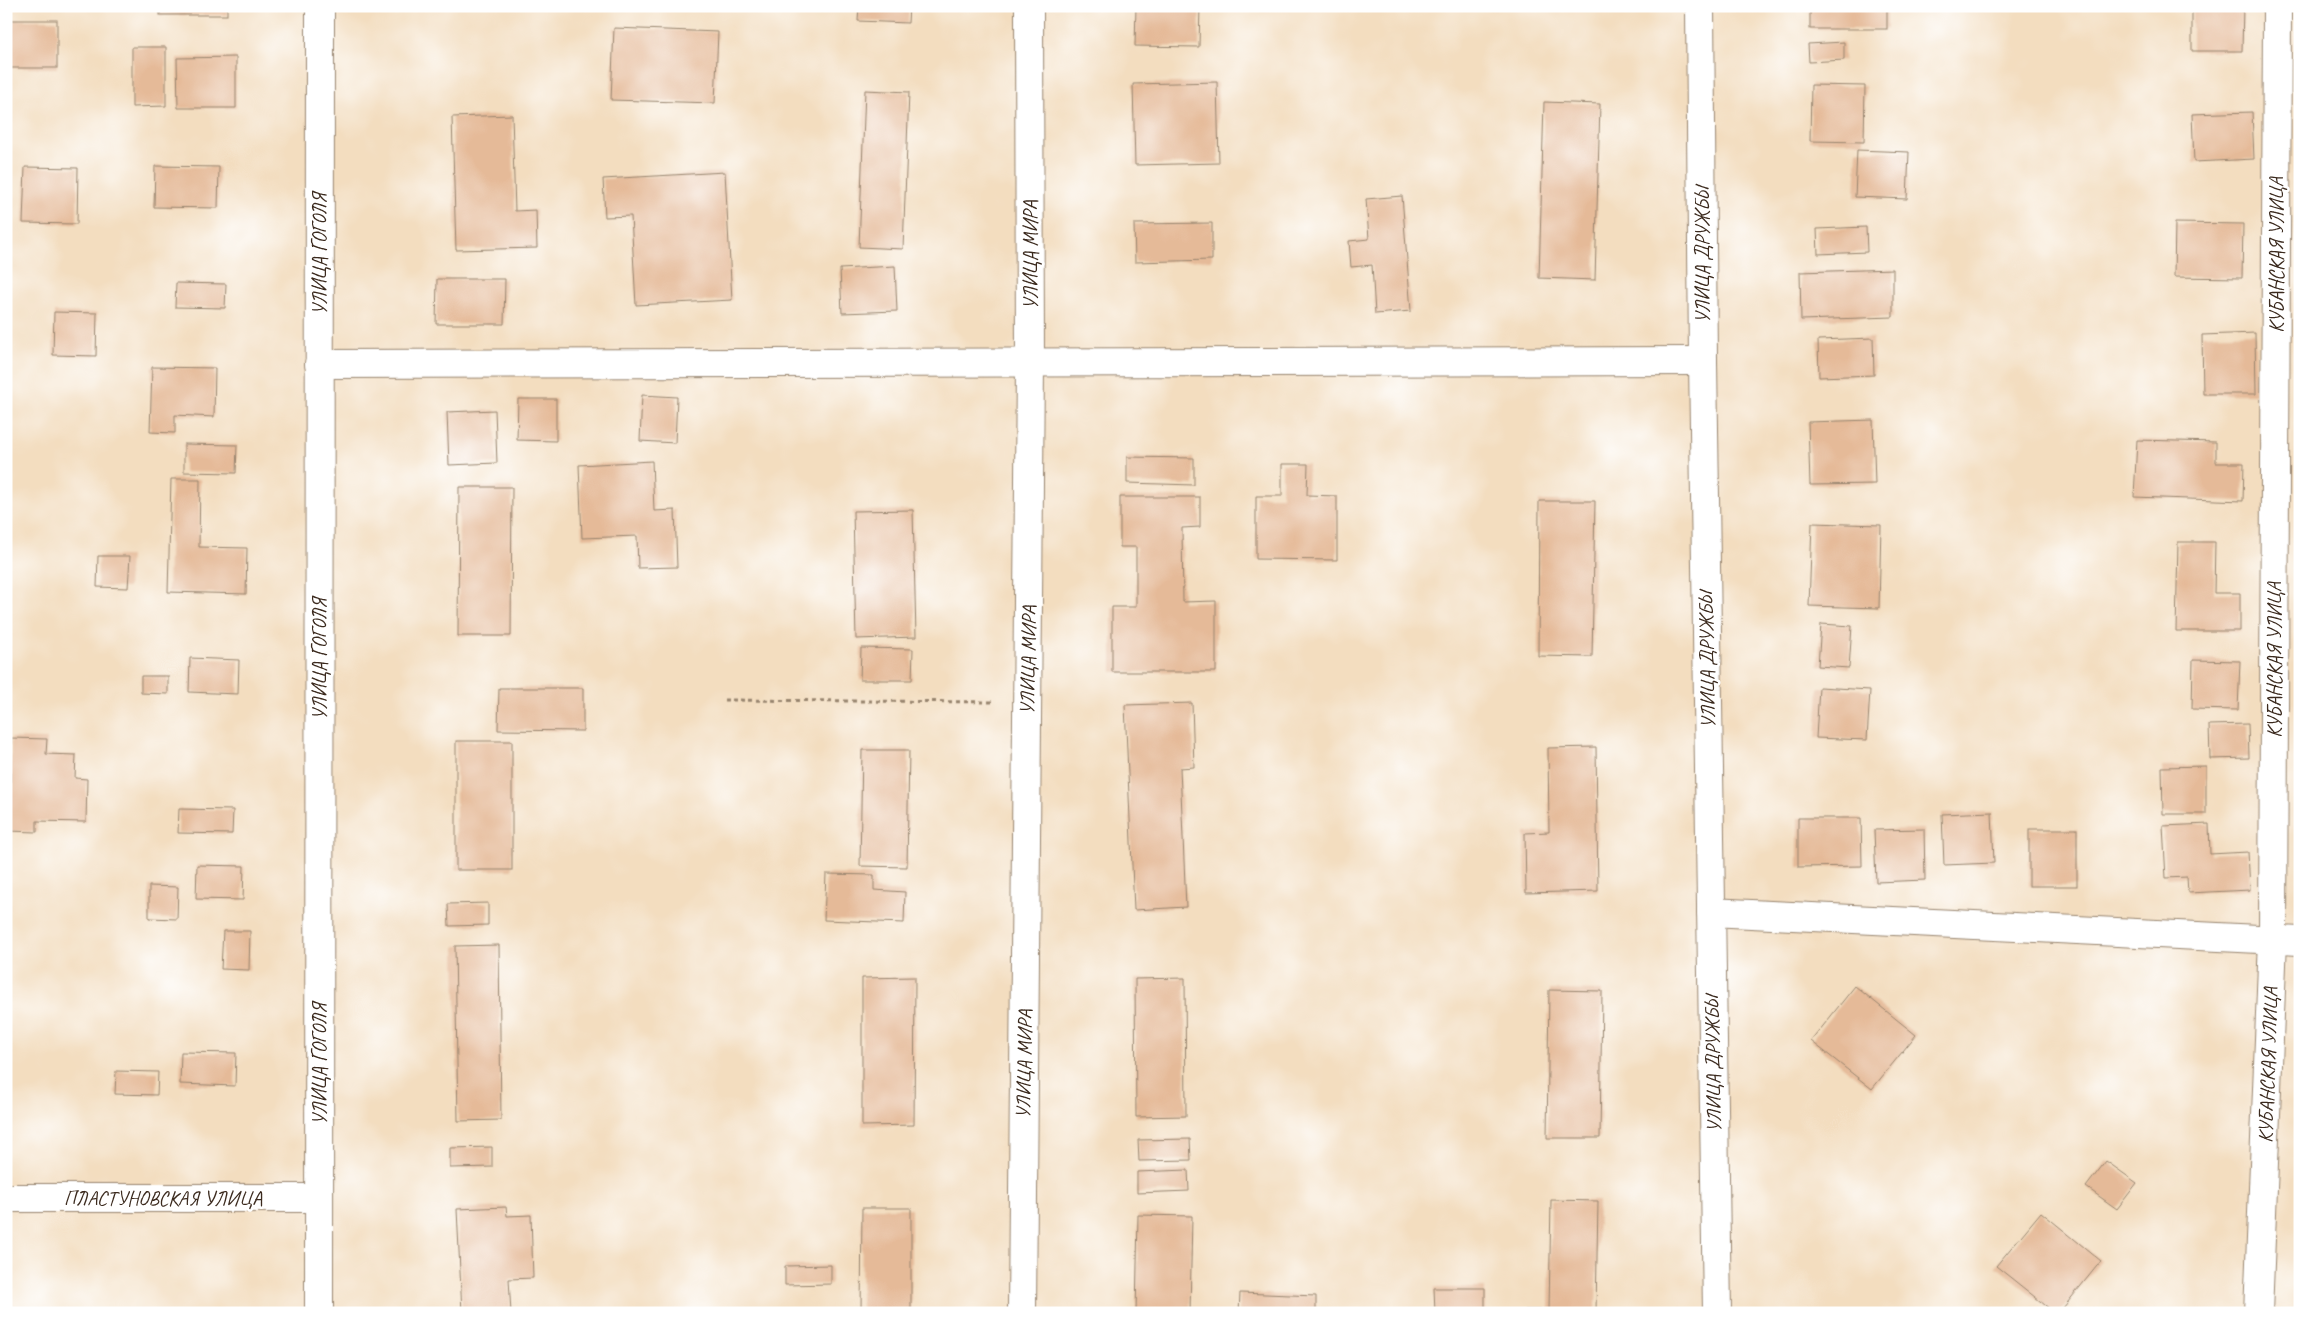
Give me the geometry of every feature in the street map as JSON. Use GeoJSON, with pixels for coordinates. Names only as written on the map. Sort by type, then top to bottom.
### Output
{"type":"FeatureCollection","features":[{"type":"Feature","properties":{"kind":"street","name":"УЛИЦА ГОГОЛЯ"},"geometry":{"type":"LineString","coordinates":[[319,1313],[320,6]]}},
{"type":"Feature","properties":{"kind":"street","name":"УЛИЦА МИРА"},"geometry":{"type":"LineString","coordinates":[[1022,1313],[1030,364],[1029,6]]}},
{"type":"Feature","properties":{"kind":"street","name":"УЛИЦА ДРУЖБЫ"},"geometry":{"type":"LineString","coordinates":[[1700,6],[1716,1313]]}},
{"type":"Feature","properties":{"kind":"street","name":"КУБАНСКАЯ УЛИЦА"},"geometry":{"type":"LineString","coordinates":[[2258,1313],[2273,940],[2277,6]]}},
{"type":"Feature","properties":{"kind":"street"},"geometry":{"type":"LineString","coordinates":[[319,364],[1030,364],[1703,361]]}},
{"type":"Feature","properties":{"kind":"street"},"geometry":{"type":"LineString","coordinates":[[1711,912],[2300,941]]}},
{"type":"Feature","properties":{"kind":"street","name":"ПЛАСТУНОВСКАЯ УЛИЦА"},"geometry":{"type":"LineString","coordinates":[[6,1198],[319,1198]]}},
{"type":"Feature","properties":{"kind":"path"},"geometry":{"type":"LineString","coordinates":[[724,700],[1027,703]]}},
{"type":"Feature","properties":{"kind":"building"},"geometry":{"type":"Polygon","coordinates":[[[160,6],[227,6],[227,15],[160,15],[160,6]]]}},
{"type":"Feature","properties":{"kind":"building"},"geometry":{"type":"Polygon","coordinates":[[[859,6],[909,6],[908,23],[858,21],[859,6]]]}},
{"type":"Feature","properties":{"kind":"building"},"geometry":{"type":"Polygon","coordinates":[[[1136,6],[1200,6],[1199,47],[1135,46],[1136,6]]]}},
{"type":"Feature","properties":{"kind":"building"},"geometry":{"type":"Polygon","coordinates":[[[1810,6],[1887,6],[1887,29],[1810,29],[1810,6]]]}},
{"type":"Feature","properties":{"kind":"building"},"geometry":{"type":"Polygon","coordinates":[[[2192,6],[2243,6],[2242,51],[2192,51],[2192,6]]]}},
{"type":"Feature","properties":{"kind":"building"},"geometry":{"type":"Polygon","coordinates":[[[6,20],[57,20],[57,68],[6,68],[6,20]]]}},
{"type":"Feature","properties":{"kind":"building"},"geometry":{"type":"Polygon","coordinates":[[[614,28],[718,32],[715,103],[611,100],[614,28]]]}},
{"type":"Feature","properties":{"kind":"building"},"geometry":{"type":"Polygon","coordinates":[[[1844,42],[1844,60],[1809,62],[1808,44],[1844,42]]]}},
{"type":"Feature","properties":{"kind":"building"},"geometry":{"type":"Polygon","coordinates":[[[132,47],[166,47],[166,106],[132,107],[132,47]]]}},
{"type":"Feature","properties":{"kind":"building"},"geometry":{"type":"Polygon","coordinates":[[[236,57],[236,108],[178,108],[177,58],[236,57]]]}},
{"type":"Feature","properties":{"kind":"building"},"geometry":{"type":"Polygon","coordinates":[[[1217,82],[1219,163],[1135,165],[1133,84],[1217,82]]]}},
{"type":"Feature","properties":{"kind":"building"},"geometry":{"type":"Polygon","coordinates":[[[1811,85],[1865,86],[1864,142],[1810,141],[1811,85]]]}},
{"type":"Feature","properties":{"kind":"building"},"geometry":{"type":"Polygon","coordinates":[[[865,90],[909,92],[903,249],[859,247],[865,90]]]}},
{"type":"Feature","properties":{"kind":"building"},"geometry":{"type":"Polygon","coordinates":[[[1544,102],[1600,104],[1595,280],[1539,278],[1544,102]]]}},
{"type":"Feature","properties":{"kind":"building"},"geometry":{"type":"Polygon","coordinates":[[[2252,112],[2254,159],[2194,162],[2192,114],[2252,112]]]}},
{"type":"Feature","properties":{"kind":"building"},"geometry":{"type":"Polygon","coordinates":[[[512,115],[515,211],[536,210],[537,248],[456,250],[452,117],[512,115]]]}},
{"type":"Feature","properties":{"kind":"building"},"geometry":{"type":"Polygon","coordinates":[[[1857,150],[1909,152],[1907,199],[1855,197],[1857,150]]]}},
{"type":"Feature","properties":{"kind":"building"},"geometry":{"type":"Polygon","coordinates":[[[155,166],[219,167],[218,208],[154,207],[155,166]]]}},
{"type":"Feature","properties":{"kind":"building"},"geometry":{"type":"Polygon","coordinates":[[[25,167],[78,168],[77,224],[23,223],[25,167]]]}},
{"type":"Feature","properties":{"kind":"building"},"geometry":{"type":"Polygon","coordinates":[[[725,172],[732,300],[636,305],[631,216],[605,217],[603,179],[725,172]]]}},
{"type":"Feature","properties":{"kind":"building"},"geometry":{"type":"Polygon","coordinates":[[[1402,196],[1411,311],[1375,314],[1372,265],[1351,267],[1349,241],[1369,239],[1366,199],[1402,196]]]}},
{"type":"Feature","properties":{"kind":"building"},"geometry":{"type":"Polygon","coordinates":[[[1212,223],[1212,260],[1135,262],[1134,224],[1212,223]]]}},
{"type":"Feature","properties":{"kind":"building"},"geometry":{"type":"Polygon","coordinates":[[[2175,223],[2243,224],[2242,278],[2174,277],[2175,223]]]}},
{"type":"Feature","properties":{"kind":"building"},"geometry":{"type":"Polygon","coordinates":[[[1866,227],[1867,252],[1818,254],[1817,229],[1866,227]]]}},
{"type":"Feature","properties":{"kind":"building"},"geometry":{"type":"Polygon","coordinates":[[[895,266],[897,311],[842,313],[840,269],[895,266]]]}},
{"type":"Feature","properties":{"kind":"building"},"geometry":{"type":"Polygon","coordinates":[[[1893,269],[1893,317],[1801,320],[1800,272],[1893,269]]]}},
{"type":"Feature","properties":{"kind":"building"},"geometry":{"type":"Polygon","coordinates":[[[437,279],[505,279],[504,324],[436,324],[437,279]]]}},
{"type":"Feature","properties":{"kind":"building"},"geometry":{"type":"Polygon","coordinates":[[[176,283],[226,284],[225,308],[175,307],[176,283]]]}},
{"type":"Feature","properties":{"kind":"building"},"geometry":{"type":"Polygon","coordinates":[[[54,312],[97,313],[96,356],[53,355],[54,312]]]}},
{"type":"Feature","properties":{"kind":"building"},"geometry":{"type":"Polygon","coordinates":[[[2255,333],[2256,394],[2203,394],[2202,335],[2255,333]]]}},
{"type":"Feature","properties":{"kind":"building"},"geometry":{"type":"Polygon","coordinates":[[[1873,338],[1874,375],[1819,377],[1818,340],[1873,338]]]}},
{"type":"Feature","properties":{"kind":"building"},"geometry":{"type":"Polygon","coordinates":[[[152,367],[215,368],[214,417],[175,415],[175,433],[150,432],[152,367]]]}},
{"type":"Feature","properties":{"kind":"building"},"geometry":{"type":"Polygon","coordinates":[[[642,395],[677,397],[675,443],[640,441],[642,395]]]}},
{"type":"Feature","properties":{"kind":"building"},"geometry":{"type":"Polygon","coordinates":[[[518,399],[556,399],[556,441],[517,440],[518,399]]]}},
{"type":"Feature","properties":{"kind":"building"},"geometry":{"type":"Polygon","coordinates":[[[495,410],[497,463],[449,465],[447,412],[495,410]]]}},
{"type":"Feature","properties":{"kind":"building"},"geometry":{"type":"Polygon","coordinates":[[[1873,420],[1875,484],[1810,485],[1808,422],[1873,420]]]}},
{"type":"Feature","properties":{"kind":"building"},"geometry":{"type":"Polygon","coordinates":[[[2137,440],[2216,442],[2216,463],[2244,463],[2243,501],[2134,497],[2137,440]]]}},
{"type":"Feature","properties":{"kind":"building"},"geometry":{"type":"Polygon","coordinates":[[[184,444],[237,445],[236,473],[184,472],[184,444]]]}},
{"type":"Feature","properties":{"kind":"building"},"geometry":{"type":"Polygon","coordinates":[[[1127,457],[1194,458],[1194,485],[1127,483],[1127,457]]]}},
{"type":"Feature","properties":{"kind":"building"},"geometry":{"type":"Polygon","coordinates":[[[652,461],[654,511],[675,510],[677,567],[638,568],[637,536],[582,538],[579,465],[652,461]]]}},
{"type":"Feature","properties":{"kind":"building"},"geometry":{"type":"Polygon","coordinates":[[[1282,464],[1308,464],[1307,495],[1337,496],[1337,560],[1256,559],[1256,496],[1282,496],[1282,464]]]}},
{"type":"Feature","properties":{"kind":"building"},"geometry":{"type":"Polygon","coordinates":[[[171,479],[200,479],[199,547],[247,548],[246,594],[168,592],[171,479]]]}},
{"type":"Feature","properties":{"kind":"building"},"geometry":{"type":"Polygon","coordinates":[[[459,487],[512,487],[511,636],[458,636],[459,487]]]}},
{"type":"Feature","properties":{"kind":"building"},"geometry":{"type":"Polygon","coordinates":[[[1120,497],[1200,497],[1200,527],[1182,528],[1183,602],[1216,601],[1216,672],[1112,672],[1112,607],[1136,607],[1136,547],[1120,547],[1120,497]]]}},
{"type":"Feature","properties":{"kind":"building"},"geometry":{"type":"Polygon","coordinates":[[[1539,501],[1595,501],[1592,657],[1538,656],[1539,501]]]}},
{"type":"Feature","properties":{"kind":"building"},"geometry":{"type":"Polygon","coordinates":[[[913,510],[916,637],[856,639],[853,511],[913,510]]]}},
{"type":"Feature","properties":{"kind":"building"},"geometry":{"type":"Polygon","coordinates":[[[1812,523],[1881,525],[1879,608],[1809,606],[1812,523]]]}},
{"type":"Feature","properties":{"kind":"building"},"geometry":{"type":"Polygon","coordinates":[[[2178,542],[2215,542],[2214,593],[2240,593],[2240,631],[2176,631],[2178,542]]]}},
{"type":"Feature","properties":{"kind":"building"},"geometry":{"type":"Polygon","coordinates":[[[98,556],[130,556],[128,588],[97,587],[98,556]]]}},
{"type":"Feature","properties":{"kind":"building"},"geometry":{"type":"Polygon","coordinates":[[[1821,624],[1852,626],[1849,668],[1818,666],[1821,624]]]}},
{"type":"Feature","properties":{"kind":"building"},"geometry":{"type":"Polygon","coordinates":[[[861,648],[913,649],[912,680],[860,680],[861,648]]]}},
{"type":"Feature","properties":{"kind":"building"},"geometry":{"type":"Polygon","coordinates":[[[190,658],[239,660],[238,694],[189,692],[190,658]]]}},
{"type":"Feature","properties":{"kind":"building"},"geometry":{"type":"Polygon","coordinates":[[[2193,660],[2240,661],[2238,710],[2192,709],[2193,660]]]}},
{"type":"Feature","properties":{"kind":"building"},"geometry":{"type":"Polygon","coordinates":[[[141,676],[168,676],[168,694],[141,693],[141,676]]]}},
{"type":"Feature","properties":{"kind":"building"},"geometry":{"type":"Polygon","coordinates":[[[1819,687],[1870,690],[1867,740],[1816,738],[1819,687]]]}},
{"type":"Feature","properties":{"kind":"building"},"geometry":{"type":"Polygon","coordinates":[[[499,688],[583,688],[583,731],[498,730],[499,688]]]}},
{"type":"Feature","properties":{"kind":"building"},"geometry":{"type":"Polygon","coordinates":[[[1192,703],[1194,767],[1180,768],[1186,907],[1134,910],[1125,705],[1192,703]]]}},
{"type":"Feature","properties":{"kind":"building"},"geometry":{"type":"Polygon","coordinates":[[[2248,724],[2249,758],[2210,759],[2209,725],[2248,724]]]}},
{"type":"Feature","properties":{"kind":"building"},"geometry":{"type":"Polygon","coordinates":[[[11,738],[47,739],[46,754],[76,755],[75,778],[87,779],[86,822],[37,821],[37,832],[9,831],[11,738]]]}},
{"type":"Feature","properties":{"kind":"building"},"geometry":{"type":"Polygon","coordinates":[[[456,741],[512,741],[512,870],[456,870],[456,741]]]}},
{"type":"Feature","properties":{"kind":"building"},"geometry":{"type":"Polygon","coordinates":[[[1596,747],[1598,891],[1526,893],[1525,833],[1549,832],[1548,748],[1596,747]]]}},
{"type":"Feature","properties":{"kind":"building"},"geometry":{"type":"Polygon","coordinates":[[[862,750],[909,750],[907,867],[860,866],[862,750]]]}},
{"type":"Feature","properties":{"kind":"building"},"geometry":{"type":"Polygon","coordinates":[[[2206,766],[2206,814],[2163,814],[2162,767],[2206,766]]]}},
{"type":"Feature","properties":{"kind":"building"},"geometry":{"type":"Polygon","coordinates":[[[179,809],[233,810],[232,834],[178,833],[179,809]]]}},
{"type":"Feature","properties":{"kind":"building"},"geometry":{"type":"Polygon","coordinates":[[[1992,812],[1994,863],[1944,865],[1942,814],[1992,812]]]}},
{"type":"Feature","properties":{"kind":"building"},"geometry":{"type":"Polygon","coordinates":[[[1798,818],[1861,818],[1862,866],[1798,867],[1798,818]]]}},
{"type":"Feature","properties":{"kind":"building"},"geometry":{"type":"Polygon","coordinates":[[[2209,824],[2210,854],[2248,852],[2250,890],[2188,893],[2187,877],[2166,878],[2163,826],[2209,824]]]}},
{"type":"Feature","properties":{"kind":"building"},"geometry":{"type":"Polygon","coordinates":[[[1924,829],[1925,880],[1876,882],[1874,830],[1924,829]]]}},
{"type":"Feature","properties":{"kind":"building"},"geometry":{"type":"Polygon","coordinates":[[[2029,829],[2077,829],[2077,886],[2029,886],[2029,829]]]}},
{"type":"Feature","properties":{"kind":"building"},"geometry":{"type":"Polygon","coordinates":[[[197,865],[244,866],[243,900],[196,899],[197,865]]]}},
{"type":"Feature","properties":{"kind":"building"},"geometry":{"type":"Polygon","coordinates":[[[826,874],[874,875],[874,890],[905,892],[904,923],[824,920],[826,874]]]}},
{"type":"Feature","properties":{"kind":"building"},"geometry":{"type":"Polygon","coordinates":[[[149,886],[178,887],[177,919],[149,918],[149,886]]]}},
{"type":"Feature","properties":{"kind":"building"},"geometry":{"type":"Polygon","coordinates":[[[488,903],[488,925],[449,926],[448,904],[488,903]]]}},
{"type":"Feature","properties":{"kind":"building"},"geometry":{"type":"Polygon","coordinates":[[[223,931],[250,931],[249,970],[221,969],[223,931]]]}},
{"type":"Feature","properties":{"kind":"building"},"geometry":{"type":"Polygon","coordinates":[[[499,945],[501,1120],[458,1121],[455,946],[499,945]]]}},
{"type":"Feature","properties":{"kind":"building"},"geometry":{"type":"Polygon","coordinates":[[[915,977],[914,1125],[862,1126],[862,978],[915,977]]]}},
{"type":"Feature","properties":{"kind":"building"},"geometry":{"type":"Polygon","coordinates":[[[1185,978],[1186,1116],[1136,1117],[1135,979],[1185,978]]]}},
{"type":"Feature","properties":{"kind":"building"},"geometry":{"type":"Polygon","coordinates":[[[1855,986],[1916,1035],[1872,1089],[1811,1041],[1855,986]]]}},
{"type":"Feature","properties":{"kind":"building"},"geometry":{"type":"Polygon","coordinates":[[[1549,990],[1602,991],[1600,1138],[1547,1138],[1549,990]]]}},
{"type":"Feature","properties":{"kind":"building"},"geometry":{"type":"Polygon","coordinates":[[[181,1052],[236,1053],[235,1086],[180,1084],[181,1052]]]}},
{"type":"Feature","properties":{"kind":"building"},"geometry":{"type":"Polygon","coordinates":[[[116,1071],[158,1072],[157,1095],[115,1094],[116,1071]]]}},
{"type":"Feature","properties":{"kind":"building"},"geometry":{"type":"Polygon","coordinates":[[[1190,1139],[1191,1160],[1139,1161],[1138,1140],[1190,1139]]]}},
{"type":"Feature","properties":{"kind":"building"},"geometry":{"type":"Polygon","coordinates":[[[492,1147],[492,1167],[450,1168],[450,1148],[492,1147]]]}},
{"type":"Feature","properties":{"kind":"building"},"geometry":{"type":"Polygon","coordinates":[[[2106,1161],[2137,1183],[2117,1209],[2086,1187],[2106,1161]]]}},
{"type":"Feature","properties":{"kind":"building"},"geometry":{"type":"Polygon","coordinates":[[[1188,1170],[1189,1191],[1137,1193],[1137,1172],[1188,1170]]]}},
{"type":"Feature","properties":{"kind":"building"},"geometry":{"type":"Polygon","coordinates":[[[1551,1200],[1598,1201],[1596,1313],[1525,1313],[1525,1310],[1549,1310],[1551,1200]]]}},
{"type":"Feature","properties":{"kind":"building"},"geometry":{"type":"Polygon","coordinates":[[[506,1207],[507,1216],[531,1215],[533,1278],[509,1279],[511,1313],[462,1313],[457,1209],[506,1207]]]}},
{"type":"Feature","properties":{"kind":"building"},"geometry":{"type":"Polygon","coordinates":[[[862,1208],[911,1208],[911,1313],[861,1313],[862,1208]]]}},
{"type":"Feature","properties":{"kind":"building"},"geometry":{"type":"Polygon","coordinates":[[[2041,1212],[2101,1261],[2059,1313],[2055,1313],[1996,1266],[2041,1212]]]}},
{"type":"Feature","properties":{"kind":"building"},"geometry":{"type":"Polygon","coordinates":[[[1138,1215],[1192,1216],[1190,1313],[1136,1313],[1138,1215]]]}},
{"type":"Feature","properties":{"kind":"building"},"geometry":{"type":"Polygon","coordinates":[[[831,1265],[831,1284],[785,1285],[785,1266],[831,1265]]]}},
{"type":"Feature","properties":{"kind":"building"},"geometry":{"type":"Polygon","coordinates":[[[1434,1288],[1485,1288],[1485,1313],[1435,1313],[1434,1288]]]}},
{"type":"Feature","properties":{"kind":"building"},"geometry":{"type":"Polygon","coordinates":[[[1240,1293],[1316,1296],[1316,1313],[1239,1313],[1240,1293]]]}}]}
